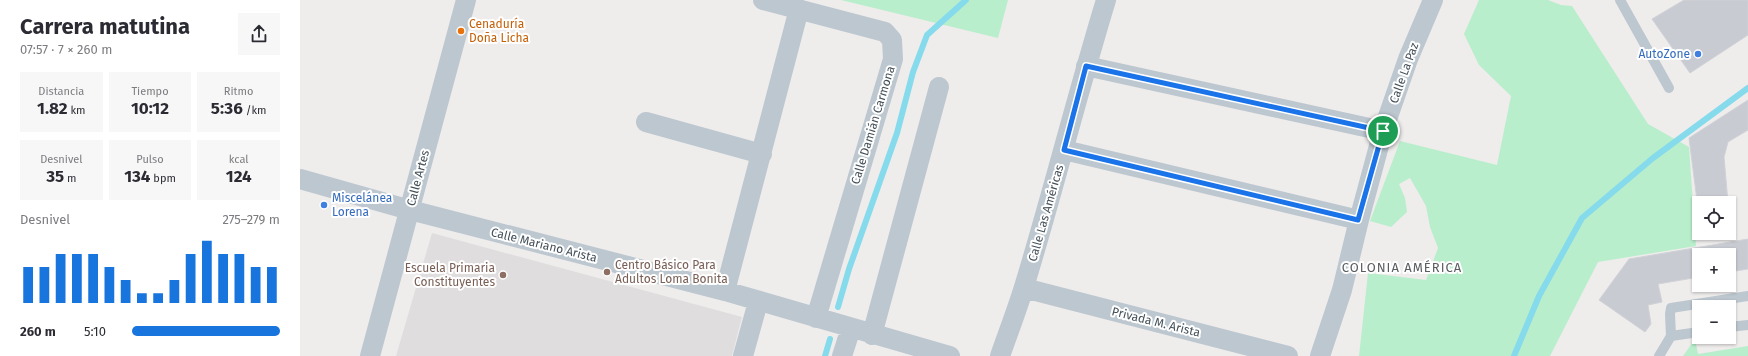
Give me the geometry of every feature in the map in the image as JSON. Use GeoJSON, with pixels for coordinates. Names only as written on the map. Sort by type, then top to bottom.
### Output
{"type":"FeatureCollection","features":[{"type":"Feature","properties":{"kind":"street","name":"Calle Artes"},"geometry":{"type":"LineString","coordinates":[[370,356],[466,0]]}},
{"type":"Feature","properties":{"kind":"street","name":"Calle Damián Carmona"},"geometry":{"type":"LineString","coordinates":[[763,0],[885,32],[892,40],[892,59],[816,318]]}},
{"type":"Feature","properties":{"kind":"street","name":"Calle Las Américas"},"geometry":{"type":"LineString","coordinates":[[1000,356],[1024,288],[1106,0]]}},
{"type":"Feature","properties":{"kind":"street","name":"Calle La Paz"},"geometry":{"type":"LineString","coordinates":[[1320,356],[1342,290],[1358,220],[1383,131],[1408,59],[1433,0]]}},
{"type":"Feature","properties":{"kind":"street"},"geometry":{"type":"LineString","coordinates":[[725,291],[799,10]]}},
{"type":"Feature","properties":{"kind":"street"},"geometry":{"type":"LineString","coordinates":[[1086,66],[1383,131]]}},
{"type":"Feature","properties":{"kind":"street"},"geometry":{"type":"LineString","coordinates":[[872,334],[940,86]]}},
{"type":"Feature","properties":{"kind":"street"},"geometry":{"type":"LineString","coordinates":[[646,122],[762,154]]}},
{"type":"Feature","properties":{"kind":"street"},"geometry":{"type":"LineString","coordinates":[[1064,150],[1358,220]]}},
{"type":"Feature","properties":{"kind":"street","name":"Calle Mariano Arista"},"geometry":{"type":"LineString","coordinates":[[300,179],[410,210],[725,291],[758,302],[872,334],[917,352],[950,356]]}},
{"type":"Feature","properties":{"kind":"street","name":"Privada M. Arista"},"geometry":{"type":"LineString","coordinates":[[1024,288],[1288,356]]}},
{"type":"Feature","properties":{"kind":"street"},"geometry":{"type":"LineString","coordinates":[[743,356],[758,302]]}},
{"type":"Feature","properties":{"kind":"street"},"geometry":{"type":"LineString","coordinates":[[842,356],[851,328]]}},
{"type":"Feature","properties":{"kind":"lane"},"geometry":{"type":"LineString","coordinates":[[1620,0],[1669,88]]}},
{"type":"Feature","properties":{"kind":"lane"},"geometry":{"type":"LineString","coordinates":[[1659,356],[1672,336],[1670,314],[1672,308],[1748,296]]}},
{"type":"Feature","properties":{"kind":"lane"},"geometry":{"type":"LineString","coordinates":[[1736,326],[1748,325]]}},
{"type":"Feature","properties":{"kind":"lane"},"geometry":{"type":"LineString","coordinates":[[1672,336],[1692,333]]}},
{"type":"Feature","properties":{"kind":"shaded area","name":"Escuela Primaria Constituyentes"},"geometry":{"type":"Polygon","coordinates":[[[432,233],[742,317],[732,356],[396,356],[432,233]]]}},
{"type":"Feature","properties":{"kind":"green space"},"geometry":{"type":"Polygon","coordinates":[[[841,0],[1008,0],[998,38],[841,0]]]}},
{"type":"Feature","properties":{"kind":"green space"},"geometry":{"type":"Polygon","coordinates":[[[1479,0],[1548,0],[1561,5],[1572,6],[1648,124],[1689,147],[1692,196],[1692,240],[1696,240],[1696,246],[1598,262],[1550,356],[1359,356],[1368,273],[1426,280],[1438,248],[1430,227],[1426,206],[1410,178],[1399,184],[1405,198],[1407,212],[1391,227],[1370,221],[1400,141],[1497,165],[1511,96],[1479,65],[1464,34],[1479,0]]]}},
{"type":"Feature","properties":{"kind":"green space"},"geometry":{"type":"Polygon","coordinates":[[[1692,343],[1696,344],[1698,354],[1748,346],[1748,356],[1683,356],[1692,343]]]}},
{"type":"Feature","properties":{"kind":"building","name":"AutoZone"},"geometry":{"type":"Polygon","coordinates":[[[1684,0],[1748,0],[1748,35],[1690,73],[1652,19],[1684,0]]]}},
{"type":"Feature","properties":{"kind":"building"},"geometry":{"type":"Polygon","coordinates":[[[1748,100],[1748,130],[1728,142],[1724,157],[1727,196],[1696,196],[1689,138],[1748,100]]]}},
{"type":"Feature","properties":{"kind":"building"},"geometry":{"type":"Polygon","coordinates":[[[1748,239],[1748,269],[1736,271],[1736,248],[1694,248],[1748,239]]]}},
{"type":"Feature","properties":{"kind":"building"},"geometry":{"type":"Polygon","coordinates":[[[1692,248],[1692,278],[1658,284],[1662,302],[1648,305],[1651,324],[1645,332],[1599,300],[1629,259],[1692,248]]]}},
{"type":"Feature","properties":{"kind":"waterway"},"geometry":{"type":"LineString","coordinates":[[838,307],[849,269],[897,133],[913,72],[927,35],[966,0]]}},
{"type":"Feature","properties":{"kind":"waterway"},"geometry":{"type":"LineString","coordinates":[[1514,356],[1539,296],[1582,218],[1653,158],[1748,88]]}},
{"type":"Feature","properties":{"kind":"waterway"},"geometry":{"type":"LineString","coordinates":[[825,356],[830,339]]}},
{"type":"Feature","properties":{"kind":"place","name":"Cenaduría Doña Licha"},"geometry":{"type":"Point","coordinates":[461,31]}},
{"type":"Feature","properties":{"kind":"place","name":"AutoZone"},"geometry":{"type":"Point","coordinates":[1698,54]}},
{"type":"Feature","properties":{"kind":"place","name":"Miscelánea Lorena"},"geometry":{"type":"Point","coordinates":[324,205]}},
{"type":"Feature","properties":{"kind":"place","name":"Centro Básico Para Adultos Loma Bonita"},"geometry":{"type":"Point","coordinates":[607,272]}},
{"type":"Feature","properties":{"kind":"place","name":"Escuela Primaria Constituyentes"},"geometry":{"type":"Point","coordinates":[503,275]}},
{"type":"Feature","properties":{"kind":"district","name":"COLONIA AMÉRICA"},"geometry":{"type":"Point","coordinates":[1402,267]}},
{"type":"Feature","properties":{"kind":"route"},"geometry":{"type":"LineString","coordinates":[[1086,66],[1383,131],[1358,220],[1064,150],[1086,66]]}}]}
